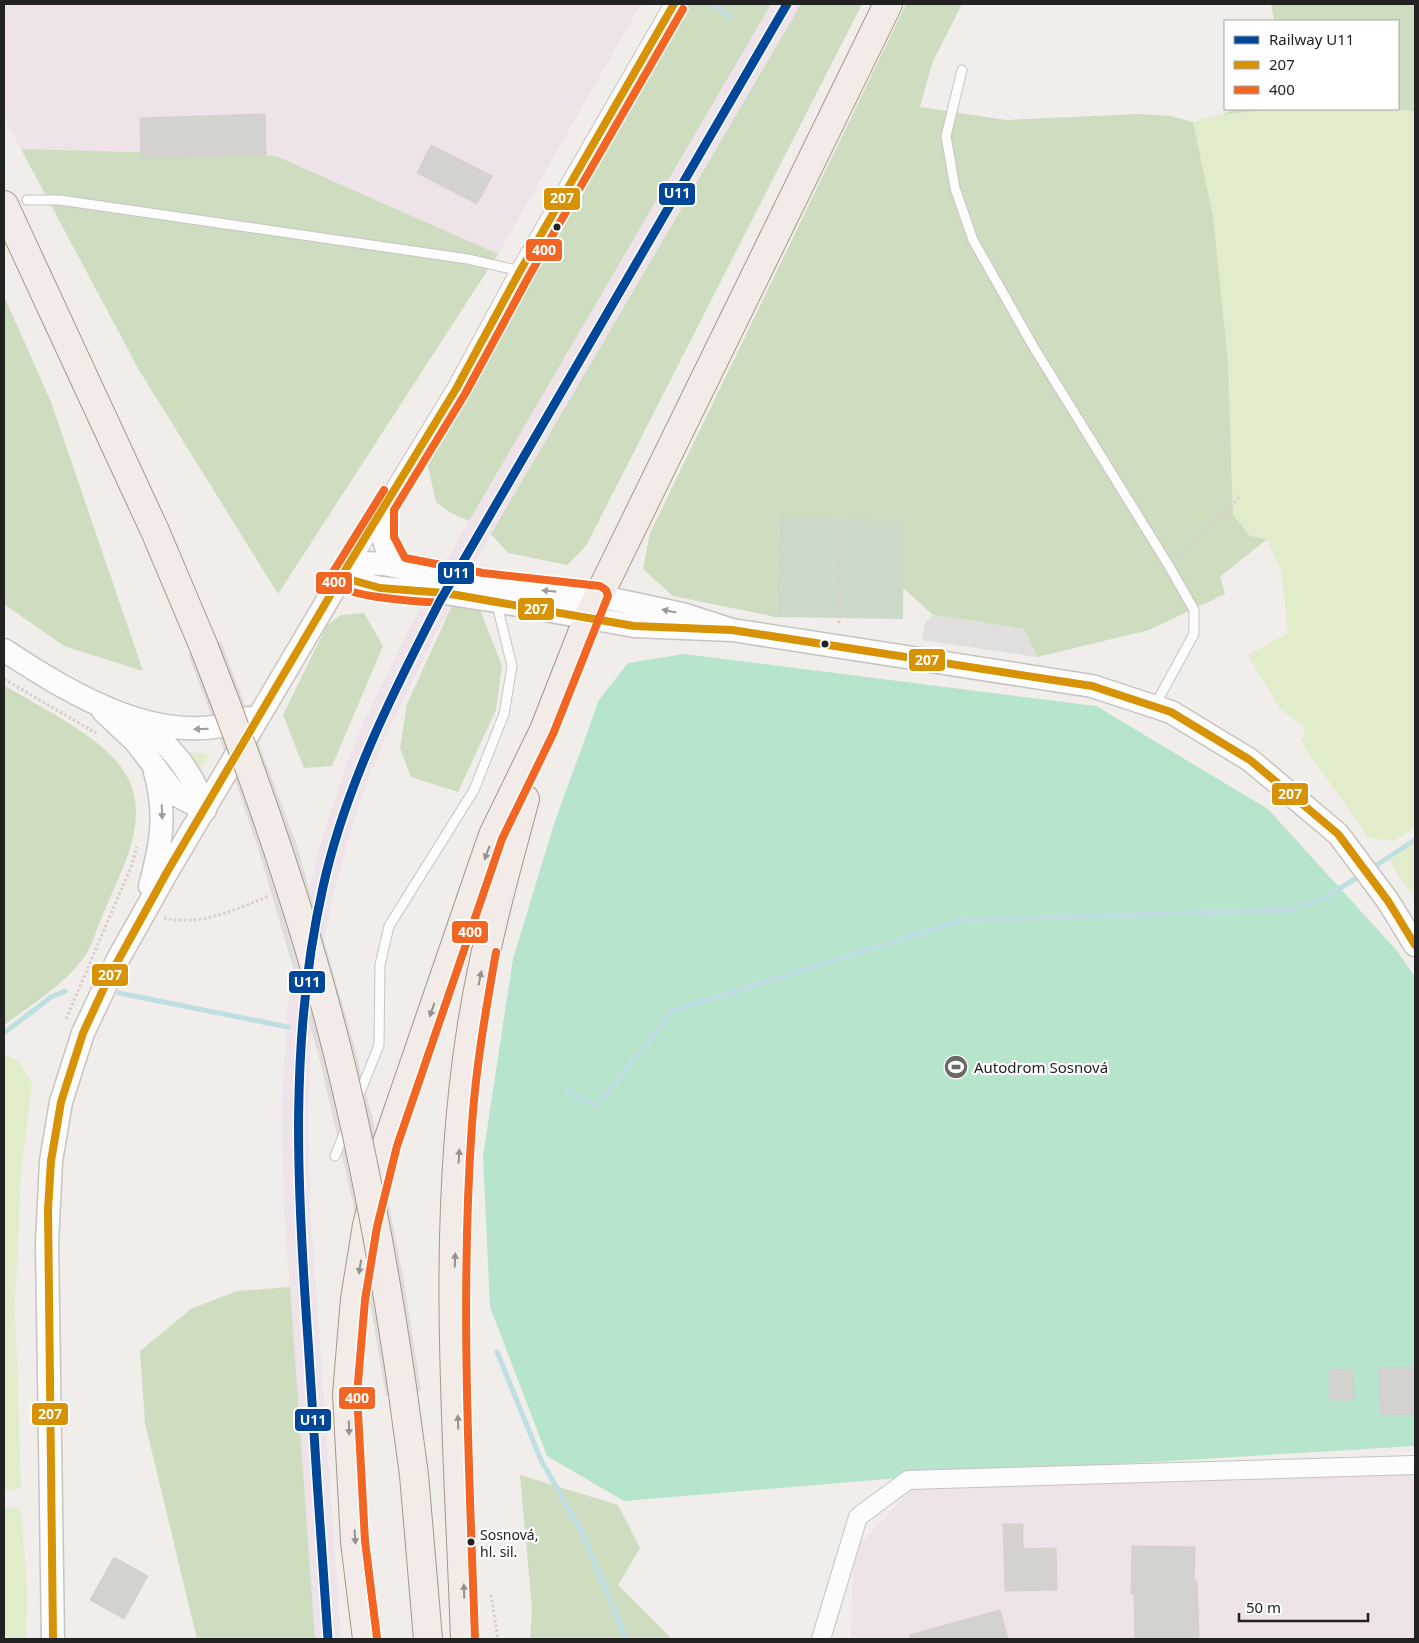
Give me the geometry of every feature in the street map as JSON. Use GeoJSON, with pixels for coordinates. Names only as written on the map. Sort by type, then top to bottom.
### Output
{"type":"FeatureCollection","features":[{"type":"Feature","properties":{"kind":"main road"},"geometry":{"type":"LineString","coordinates":[[366,1639],[355,1542],[347,1394],[355,1299],[367,1225],[387,1143],[454,945],[494,835],[544,730],[593,607],[888,4]]}},
{"type":"Feature","properties":{"kind":"main road"},"geometry":{"type":"LineString","coordinates":[[15,203],[204,647],[249,764],[308,942],[355,1124],[388,1286],[415,1485],[428,1639]]}},
{"type":"Feature","properties":{"kind":"main road"},"geometry":{"type":"LineString","coordinates":[[465,1639],[454,1319],[460,1126],[472,1024],[495,904],[544,730]]}},
{"type":"Feature","properties":{"kind":"street"},"geometry":{"type":"LineString","coordinates":[[53,1639],[48,1209],[51,1161],[61,1102],[83,1032],[98,998],[144,913],[344,573],[456,389],[520,271],[674,4]]}},
{"type":"Feature","properties":{"kind":"street"},"geometry":{"type":"LineString","coordinates":[[384,507],[382,526],[385,545],[391,559],[400,567]]}},
{"type":"Feature","properties":{"kind":"street"},"geometry":{"type":"LineString","coordinates":[[344,573],[364,563],[400,567],[593,607],[634,626],[732,630],[1092,686],[1154,706],[1171,712],[1250,760],[1338,834],[1388,901],[1415,944]]}},
{"type":"Feature","properties":{"kind":"street"},"geometry":{"type":"LineString","coordinates":[[344,573],[380,588],[496,601],[593,607]]}},
{"type":"Feature","properties":{"kind":"street"},"geometry":{"type":"LineString","coordinates":[[4,650],[92,702],[125,730],[176,795],[205,810]]}},
{"type":"Feature","properties":{"kind":"street"},"geometry":{"type":"LineString","coordinates":[[92,702],[155,724],[200,729],[227,725],[264,710]]}},
{"type":"Feature","properties":{"kind":"street"},"geometry":{"type":"LineString","coordinates":[[129,716],[156,736],[184,766],[198,788],[205,810]]}},
{"type":"Feature","properties":{"kind":"street"},"geometry":{"type":"LineString","coordinates":[[144,913],[162,831],[161,795],[153,764]]}},
{"type":"Feature","properties":{"kind":"street"},"geometry":{"type":"LineString","coordinates":[[821,1639],[858,1517],[908,1480],[1415,1466]]}},
{"type":"Feature","properties":{"kind":"lane"},"geometry":{"type":"LineString","coordinates":[[962,70],[946,136],[955,188],[973,240],[1033,346],[1169,566],[1194,610],[1194,634],[1154,706]]}},
{"type":"Feature","properties":{"kind":"lane"},"geometry":{"type":"LineString","coordinates":[[15,203],[60,200],[468,259],[520,271]]}},
{"type":"Feature","properties":{"kind":"lane"},"geometry":{"type":"LineString","coordinates":[[335,1156],[379,1044],[380,965],[389,926],[474,790],[504,714],[512,666],[496,601]]}},
{"type":"Feature","properties":{"kind":"path"},"geometry":{"type":"LineString","coordinates":[[1169,566],[1240,497]]}},
{"type":"Feature","properties":{"kind":"path"},"geometry":{"type":"LineString","coordinates":[[839,623],[840,528]]}},
{"type":"Feature","properties":{"kind":"path"},"geometry":{"type":"LineString","coordinates":[[144,913],[177,921],[212,918],[266,897],[275,898]]}},
{"type":"Feature","properties":{"kind":"path"},"geometry":{"type":"LineString","coordinates":[[491,1595],[498,1639]]}},
{"type":"Feature","properties":{"kind":"shaded area"},"geometry":{"type":"Polygon","coordinates":[[[4,4],[641,4],[498,254],[276,156],[21,149],[4,115],[4,4]]]}},
{"type":"Feature","properties":{"kind":"shaded area"},"geometry":{"type":"Polygon","coordinates":[[[771,4],[801,4],[491,534],[433,639],[387,733],[370,774],[349,837],[332,901],[320,958],[311,1039],[308,1110],[310,1206],[341,1639],[315,1639],[284,1208],[282,1109],[287,1011],[295,953],[307,895],[325,829],[346,765],[363,723],[410,627],[469,521],[771,4]]]}},
{"type":"Feature","properties":{"kind":"shaded area"},"geometry":{"type":"Polygon","coordinates":[[[933,615],[1024,629],[1037,657],[922,640],[925,623],[933,615]]]}},
{"type":"Feature","properties":{"kind":"shaded area"},"geometry":{"type":"Polygon","coordinates":[[[1397,1472],[1415,1476],[1415,1639],[851,1639],[854,1551],[911,1490],[1397,1472]]]}},
{"type":"Feature","properties":{"kind":"green space"},"geometry":{"type":"Polygon","coordinates":[[[687,4],[771,4],[469,521],[451,513],[436,502],[427,462],[687,4]]]}},
{"type":"Feature","properties":{"kind":"green space"},"geometry":{"type":"Polygon","coordinates":[[[801,4],[862,4],[586,546],[567,565],[508,553],[491,534],[801,4]]]}},
{"type":"Feature","properties":{"kind":"green space"},"geometry":{"type":"Polygon","coordinates":[[[906,4],[962,4],[933,61],[920,107],[1006,120],[1140,114],[1170,116],[1193,122],[1213,216],[1228,362],[1233,515],[1250,536],[1267,539],[1220,577],[1225,594],[1149,630],[1037,657],[1024,629],[933,615],[903,588],[903,520],[779,517],[776,617],[673,596],[643,569],[650,533],[906,4]]]}},
{"type":"Feature","properties":{"kind":"green space"},"geometry":{"type":"Polygon","coordinates":[[[1271,4],[1415,4],[1415,112],[1399,109],[1399,20],[1274,20],[1271,4]]]}},
{"type":"Feature","properties":{"kind":"green space"},"geometry":{"type":"Polygon","coordinates":[[[1399,109],[1415,112],[1415,827],[1394,841],[1369,838],[1301,742],[1305,734],[1303,725],[1281,710],[1248,655],[1288,633],[1281,569],[1267,539],[1250,536],[1233,515],[1228,362],[1213,216],[1193,122],[1223,114],[1270,110],[1399,109]]]}},
{"type":"Feature","properties":{"kind":"green space"},"geometry":{"type":"Polygon","coordinates":[[[1232,110],[1270,110],[1223,114],[1232,110]]]}},
{"type":"Feature","properties":{"kind":"green space"},"geometry":{"type":"Polygon","coordinates":[[[21,149],[276,156],[498,254],[278,594],[139,370],[21,149]]]}},
{"type":"Feature","properties":{"kind":"green space"},"geometry":{"type":"Polygon","coordinates":[[[4,296],[51,402],[143,671],[64,646],[4,604],[4,296]]]}},
{"type":"Feature","properties":{"kind":"green space"},"geometry":{"type":"Polygon","coordinates":[[[779,516],[904,520],[903,619],[776,617],[779,516]]]}},
{"type":"Feature","properties":{"kind":"green space"},"geometry":{"type":"Polygon","coordinates":[[[455,599],[479,607],[502,666],[496,710],[458,792],[411,777],[400,748],[407,704],[455,599]]]}},
{"type":"Feature","properties":{"kind":"green space"},"geometry":{"type":"Polygon","coordinates":[[[364,613],[383,646],[332,766],[304,768],[283,715],[327,625],[341,615],[364,613]]]}},
{"type":"Feature","properties":{"kind":"green space","name":"Autodrom Sosnová"},"geometry":{"type":"Polygon","coordinates":[[[684,654],[1096,706],[1268,809],[1398,952],[1415,977],[1415,1446],[923,1476],[624,1501],[547,1456],[490,1307],[483,1156],[513,959],[554,824],[599,700],[628,663],[684,654]]]}},
{"type":"Feature","properties":{"kind":"green space"},"geometry":{"type":"Polygon","coordinates":[[[4,685],[68,723],[100,745],[123,770],[132,787],[136,805],[132,841],[126,860],[86,955],[65,979],[4,1025],[4,685]]]}},
{"type":"Feature","properties":{"kind":"green space"},"geometry":{"type":"Polygon","coordinates":[[[188,752],[209,754],[200,769],[187,758],[188,752]]]}},
{"type":"Feature","properties":{"kind":"green space"},"geometry":{"type":"Polygon","coordinates":[[[1415,843],[1415,898],[1398,876],[1390,860],[1415,843]]]}},
{"type":"Feature","properties":{"kind":"green space"},"geometry":{"type":"Polygon","coordinates":[[[4,1054],[18,1061],[32,1082],[21,1175],[15,1306],[21,1488],[4,1491],[4,1054]]]}},
{"type":"Feature","properties":{"kind":"green space"},"geometry":{"type":"Polygon","coordinates":[[[290,1287],[315,1639],[197,1639],[145,1423],[140,1351],[191,1309],[237,1291],[290,1287]]]}},
{"type":"Feature","properties":{"kind":"green space"},"geometry":{"type":"Polygon","coordinates":[[[520,1475],[618,1505],[640,1548],[618,1585],[672,1639],[530,1639],[532,1608],[520,1475]]]}},
{"type":"Feature","properties":{"kind":"green space"},"geometry":{"type":"Polygon","coordinates":[[[13,1507],[20,1510],[22,1519],[27,1593],[26,1639],[4,1639],[4,1508],[13,1507]]]}},
{"type":"Feature","properties":{"kind":"pier"},"geometry":{"type":"Polygon","coordinates":[[[221,641],[296,843],[353,1041],[372,1116],[404,1282],[421,1391],[386,1396],[353,1203],[318,1053],[261,858],[233,774],[188,654],[221,641]]]}},
{"type":"Feature","properties":{"kind":"building"},"geometry":{"type":"Polygon","coordinates":[[[265,114],[266,155],[141,158],[140,118],[265,114]]]}},
{"type":"Feature","properties":{"kind":"building"},"geometry":{"type":"Polygon","coordinates":[[[431,145],[492,176],[477,204],[417,173],[431,145]]]}},
{"type":"Feature","properties":{"kind":"building"},"geometry":{"type":"Polygon","coordinates":[[[1415,1367],[1415,1414],[1381,1415],[1379,1368],[1415,1367]]]}},
{"type":"Feature","properties":{"kind":"building"},"geometry":{"type":"Polygon","coordinates":[[[1353,1369],[1354,1400],[1330,1400],[1329,1370],[1353,1369]]]}},
{"type":"Feature","properties":{"kind":"building"},"geometry":{"type":"Polygon","coordinates":[[[1003,1524],[1023,1524],[1023,1549],[1056,1548],[1057,1590],[1005,1591],[1003,1524]]]}},
{"type":"Feature","properties":{"kind":"building"},"geometry":{"type":"Polygon","coordinates":[[[1132,1546],[1195,1547],[1194,1581],[1197,1581],[1199,1639],[1135,1639],[1134,1594],[1131,1594],[1132,1546]]]}},
{"type":"Feature","properties":{"kind":"building"},"geometry":{"type":"Polygon","coordinates":[[[114,1557],[148,1576],[124,1619],[90,1600],[114,1557]]]}},
{"type":"Feature","properties":{"kind":"building"},"geometry":{"type":"Polygon","coordinates":[[[1000,1610],[1008,1639],[911,1639],[910,1635],[1000,1610]]]}},
{"type":"Feature","properties":{"kind":"waterway"},"geometry":{"type":"LineString","coordinates":[[712,4],[730,17]]}},
{"type":"Feature","properties":{"kind":"waterway"},"geometry":{"type":"LineString","coordinates":[[1372,868],[1415,840]]}},
{"type":"Feature","properties":{"kind":"waterway"},"geometry":{"type":"LineString","coordinates":[[566,1090],[597,1106],[672,1011],[963,920],[1288,910],[1324,898],[1360,876]]}},
{"type":"Feature","properties":{"kind":"waterway"},"geometry":{"type":"LineString","coordinates":[[4,1033],[51,997],[65,991]]}},
{"type":"Feature","properties":{"kind":"waterway"},"geometry":{"type":"LineString","coordinates":[[119,993],[288,1027]]}},
{"type":"Feature","properties":{"kind":"waterway"},"geometry":{"type":"LineString","coordinates":[[497,1352],[541,1460],[582,1532],[626,1639]]}},
{"type":"Feature","properties":{"kind":"rail line","name":"U11"},"geometry":{"type":"LineString","coordinates":[[328,1639],[304,1283],[299,1169],[299,1113],[300,1056],[312,943],[332,850],[357,777],[372,741],[440,601],[787,4]]}},
{"type":"Feature","properties":{"kind":"transit line","name":"207"},"geometry":{"type":"LineString","coordinates":[[53,1639],[48,1209],[51,1161],[61,1102],[83,1033],[109,977],[167,872],[341,577],[456,389],[520,271],[674,4]]}},
{"type":"Feature","properties":{"kind":"transit line","name":"400"},"geometry":{"type":"LineString","coordinates":[[377,1638],[365,1541],[357,1394],[365,1300],[377,1227],[397,1146],[502,839],[553,734],[608,596],[606,590],[600,586],[483,573],[405,558],[394,537],[394,510],[465,394],[529,276],[683,9]]}},
{"type":"Feature","properties":{"kind":"transit line","name":"400"},"geometry":{"type":"LineString","coordinates":[[384,490],[333,572],[332,581],[339,587],[366,595],[439,603]]}},
{"type":"Feature","properties":{"kind":"transit line","name":"207"},"geometry":{"type":"LineString","coordinates":[[341,577],[380,588],[445,593],[634,626],[732,630],[1092,686],[1171,712],[1250,760],[1338,834],[1388,901],[1415,945]]}},
{"type":"Feature","properties":{"kind":"transit line","name":"400"},"geometry":{"type":"LineString","coordinates":[[475,1639],[467,1382],[468,1188],[476,1081],[496,952]]}},
{"type":"Feature","properties":{"kind":"place","name":"Autodrom Sosnová"},"geometry":{"type":"Point","coordinates":[956,1067]}},
{"type":"Feature","properties":{"kind":"place","name":"Sosnová, hl. sil."},"geometry":{"type":"Point","coordinates":[471,1542]}}]}
